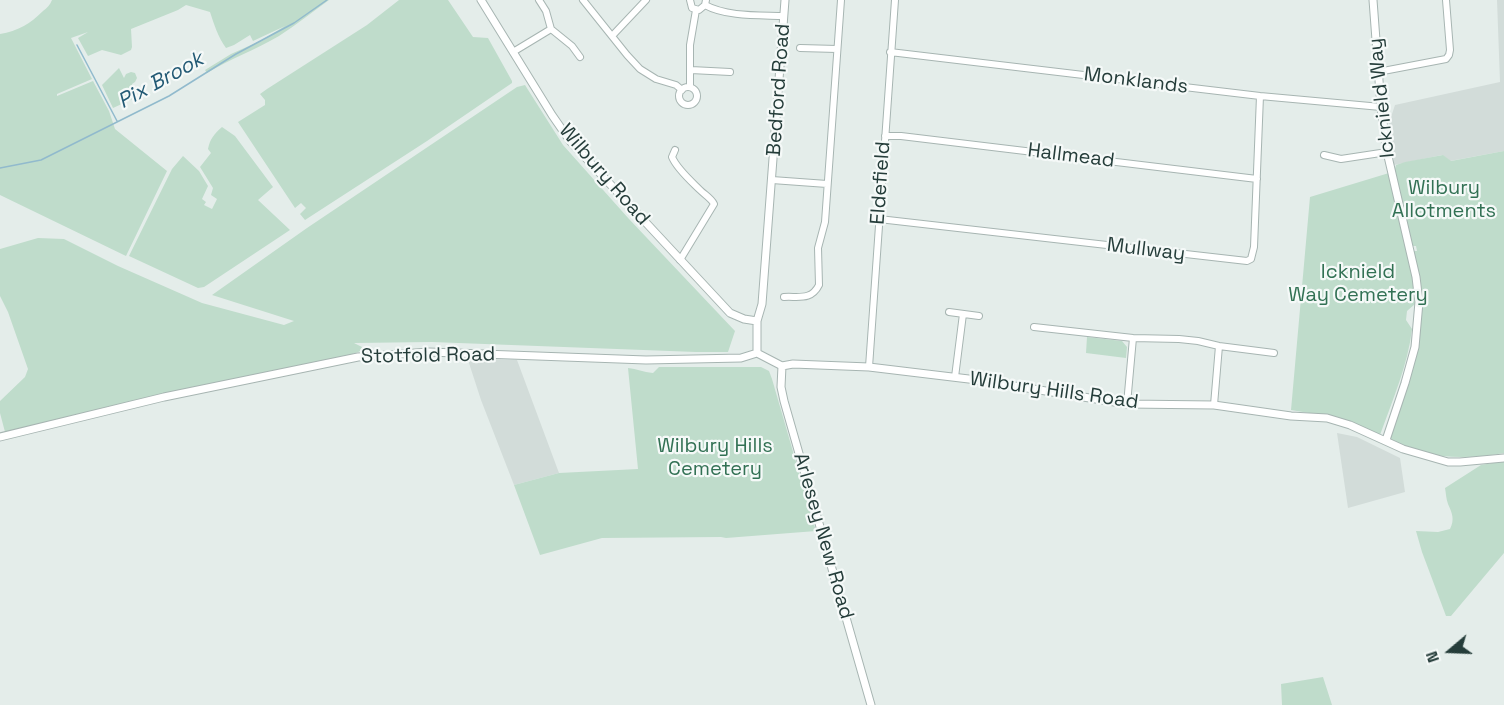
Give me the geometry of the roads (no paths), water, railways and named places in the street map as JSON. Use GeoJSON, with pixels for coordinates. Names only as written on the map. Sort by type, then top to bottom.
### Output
{"type":"FeatureCollection","features":[{"type":"Feature","properties":{"kind":"street","name":"Wilbury Road"},"geometry":{"type":"LineString","coordinates":[[481,0],[570,141],[730,313],[757,321]]}},
{"type":"Feature","properties":{"kind":"street"},"geometry":{"type":"LineString","coordinates":[[539,0],[546,11],[551,29],[572,46],[580,57]]}},
{"type":"Feature","properties":{"kind":"street"},"geometry":{"type":"LineString","coordinates":[[583,0],[634,63],[645,73],[676,85],[682,90]]}},
{"type":"Feature","properties":{"kind":"street"},"geometry":{"type":"LineString","coordinates":[[690,0],[691,6],[696,10],[702,9],[706,3],[711,9],[784,16]]}},
{"type":"Feature","properties":{"kind":"street","name":"Bedford Road"},"geometry":{"type":"LineString","coordinates":[[757,353],[757,321],[762,304],[785,0]]}},
{"type":"Feature","properties":{"kind":"street"},"geometry":{"type":"LineString","coordinates":[[784,297],[808,296],[819,285],[818,248],[825,222],[841,0]]}},
{"type":"Feature","properties":{"kind":"street","name":"Eldefield"},"geometry":{"type":"LineString","coordinates":[[869,367],[894,0]]}},
{"type":"Feature","properties":{"kind":"street","name":"Icknield Way"},"geometry":{"type":"LineString","coordinates":[[1372,0],[1387,152],[1416,277],[1419,302],[1415,347],[1386,440]]}},
{"type":"Feature","properties":{"kind":"street"},"geometry":{"type":"LineString","coordinates":[[1378,72],[1446,59],[1450,50],[1446,0]]}},
{"type":"Feature","properties":{"kind":"street"},"geometry":{"type":"LineString","coordinates":[[612,36],[642,2]]}},
{"type":"Feature","properties":{"kind":"street"},"geometry":{"type":"LineString","coordinates":[[690,87],[690,45],[696,10]]}},
{"type":"Feature","properties":{"kind":"street"},"geometry":{"type":"LineString","coordinates":[[513,52],[551,29]]}},
{"type":"Feature","properties":{"kind":"street","name":"Bedford Road"},"geometry":{"type":"LineString","coordinates":[[800,48],[837,49]]}},
{"type":"Feature","properties":{"kind":"street","name":"Monklands"},"geometry":{"type":"LineString","coordinates":[[890,52],[1260,96],[1381,107]]}},
{"type":"Feature","properties":{"kind":"street"},"geometry":{"type":"LineString","coordinates":[[691,70],[730,72]]}},
{"type":"Feature","properties":{"kind":"street"},"geometry":{"type":"LineString","coordinates":[[690,87],[697,95],[692,104],[687,104],[681,100],[680,94],[682,90],[690,87]]}},
{"type":"Feature","properties":{"kind":"street","name":"Mullway"},"geometry":{"type":"LineString","coordinates":[[879,219],[1247,261],[1253,254],[1260,96]]}},
{"type":"Feature","properties":{"kind":"street","name":"Hallmead"},"geometry":{"type":"LineString","coordinates":[[885,136],[1257,179]]}},
{"type":"Feature","properties":{"kind":"street"},"geometry":{"type":"LineString","coordinates":[[675,150],[672,157],[675,163],[714,204],[680,260]]}},
{"type":"Feature","properties":{"kind":"street"},"geometry":{"type":"LineString","coordinates":[[1324,155],[1341,159],[1387,152]]}},
{"type":"Feature","properties":{"kind":"street","name":"Bedford Road"},"geometry":{"type":"LineString","coordinates":[[772,180],[827,184]]}},
{"type":"Feature","properties":{"kind":"street"},"geometry":{"type":"LineString","coordinates":[[949,312],[979,316]]}},
{"type":"Feature","properties":{"kind":"street"},"geometry":{"type":"LineString","coordinates":[[955,377],[963,314]]}},
{"type":"Feature","properties":{"kind":"street"},"geometry":{"type":"LineString","coordinates":[[1034,327],[1133,338],[1198,341],[1274,353]]}},
{"type":"Feature","properties":{"kind":"street"},"geometry":{"type":"LineString","coordinates":[[1127,404],[1133,338]]}},
{"type":"Feature","properties":{"kind":"street"},"geometry":{"type":"LineString","coordinates":[[1214,405],[1219,346]]}},
{"type":"Feature","properties":{"kind":"street","name":"Stotfold Road"},"geometry":{"type":"LineString","coordinates":[[0,437],[164,397],[357,357],[429,352],[646,360],[741,358],[757,353]]}},
{"type":"Feature","properties":{"kind":"street"},"geometry":{"type":"LineString","coordinates":[[757,353],[782,366]]}},
{"type":"Feature","properties":{"kind":"street","name":"Wilbury Hills Road"},"geometry":{"type":"LineString","coordinates":[[782,366],[793,363],[869,367],[998,383],[1127,404],[1214,405],[1291,416],[1327,418],[1386,440]]}},
{"type":"Feature","properties":{"kind":"street","name":"Arlesey New Road"},"geometry":{"type":"LineString","coordinates":[[782,366],[784,401],[871,705]]}},
{"type":"Feature","properties":{"kind":"street"},"geometry":{"type":"LineString","coordinates":[[1386,440],[1403,449],[1448,462],[1504,458]]}},
{"type":"Feature","properties":{"kind":"waterway","name":"Pix Brook"},"geometry":{"type":"LineString","coordinates":[[0,168],[41,160],[169,96],[236,54],[294,23],[327,0]]}},
{"type":"Feature","properties":{"kind":"waterway"},"geometry":{"type":"LineString","coordinates":[[77,45],[117,121]]}},
{"type":"Feature","properties":{"kind":"park label","name":"Wilbury Allotments"},"geometry":{"type":"Point","coordinates":[1444,200]}},
{"type":"Feature","properties":{"kind":"park label","name":"Icknield Way Cemetery"},"geometry":{"type":"Point","coordinates":[1358,284]}},
{"type":"Feature","properties":{"kind":"park label","name":"Wilbury Hills Cemetery"},"geometry":{"type":"Point","coordinates":[715,458]}}]}
